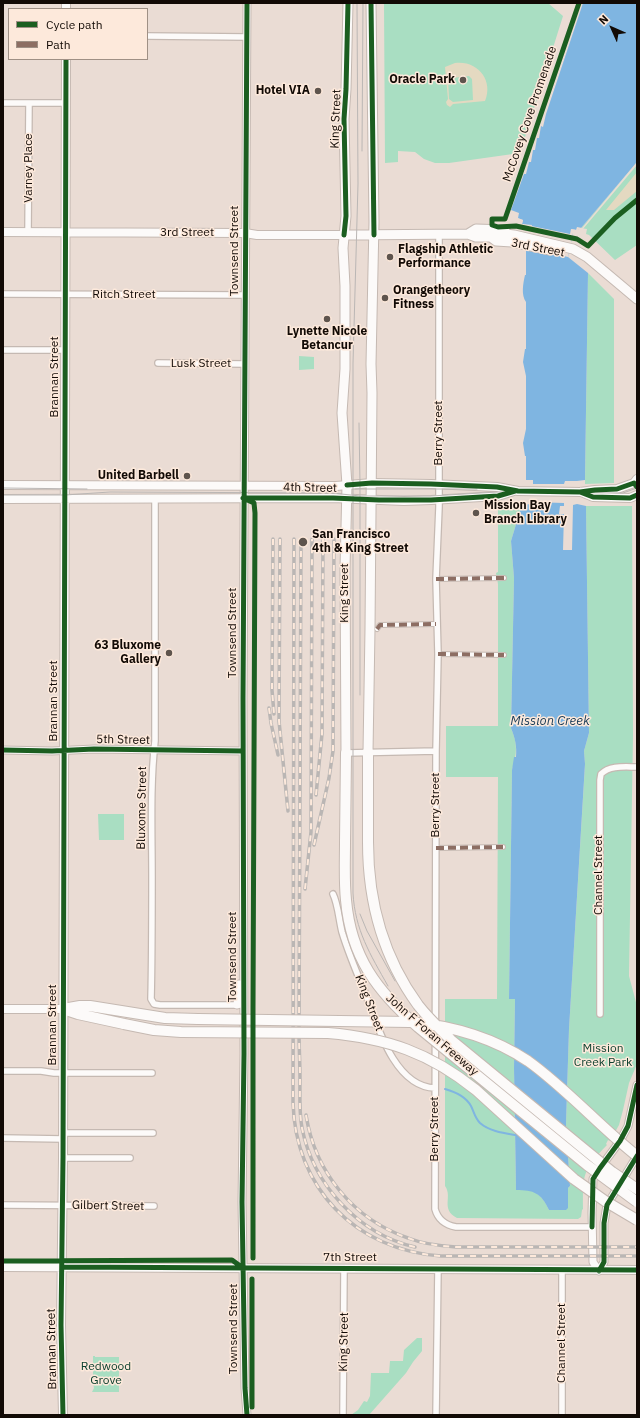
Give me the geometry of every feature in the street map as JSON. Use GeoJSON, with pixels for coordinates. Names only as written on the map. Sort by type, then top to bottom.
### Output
{"type":"FeatureCollection","features":[{"type":"Feature","properties":{"kind":"highway","name":"John F Foran Freeway"},"geometry":{"type":"LineString","coordinates":[[346,752],[346,900],[349,922],[364,962],[382,991],[418,1027],[587,1165],[637,1202]]}},
{"type":"Feature","properties":{"kind":"highway"},"geometry":{"type":"LineString","coordinates":[[368,752],[368,842],[369,875],[372,895],[381,934],[398,971],[418,1005],[434,1024],[457,1045],[594,1158],[637,1189]]}},
{"type":"Feature","properties":{"kind":"highway"},"geometry":{"type":"LineString","coordinates":[[63,1009],[90,1006],[182,1019],[410,1022],[455,1028],[494,1042],[528,1062],[554,1082],[637,1156]]}},
{"type":"Feature","properties":{"kind":"highway"},"geometry":{"type":"LineString","coordinates":[[63,1009],[78,1014],[154,1030],[181,1032],[341,1034],[382,1041],[406,1049],[435,1061],[463,1079],[574,1179],[605,1201],[637,1220]]}},
{"type":"Feature","properties":{"kind":"main road","name":"King Street"},"geometry":{"type":"LineString","coordinates":[[346,752],[345,569],[347,485],[342,413],[345,369],[345,292],[343,248],[346,216],[344,119],[348,3]]}},
{"type":"Feature","properties":{"kind":"main road"},"geometry":{"type":"LineString","coordinates":[[368,752],[372,500],[371,364],[374,235],[372,3]]}},
{"type":"Feature","properties":{"kind":"main road","name":"Brannan Street"},"geometry":{"type":"LineString","coordinates":[[62,1415],[61,1324],[63,1205],[66,60]]}},
{"type":"Feature","properties":{"kind":"main road","name":"3rd Street"},"geometry":{"type":"LineString","coordinates":[[468,234],[476,230],[484,229],[515,230],[530,239],[571,248],[579,246],[586,257],[637,299]]}},
{"type":"Feature","properties":{"kind":"main road","name":"3rd Street"},"geometry":{"type":"LineString","coordinates":[[3,232],[246,233],[257,235],[468,234],[476,237],[491,237],[496,241],[512,242],[530,239]]}},
{"type":"Feature","properties":{"kind":"main road","name":"4th Street"},"geometry":{"type":"LineString","coordinates":[[3,485],[336,486],[372,483],[497,487],[521,491],[578,491],[617,489],[636,483]]}},
{"type":"Feature","properties":{"kind":"main road","name":"4th Street"},"geometry":{"type":"LineString","coordinates":[[3,499],[244,498],[439,500],[498,496],[521,491]]}},
{"type":"Feature","properties":{"kind":"main road","name":"4th Street"},"geometry":{"type":"LineString","coordinates":[[578,491],[593,497],[630,498],[637,495]]}},
{"type":"Feature","properties":{"kind":"main road"},"geometry":{"type":"LineString","coordinates":[[3,1009],[63,1009]]}},
{"type":"Feature","properties":{"kind":"main road","name":"7th Street"},"geometry":{"type":"LineString","coordinates":[[3,1267],[344,1268],[562,1271],[637,1270]]}},
{"type":"Feature","properties":{"kind":"street","name":"Townsend Street"},"geometry":{"type":"LineString","coordinates":[[247,3],[244,364],[244,971],[240,1005],[244,1054],[242,1113],[243,1268],[244,1388],[247,1415]]}},
{"type":"Feature","properties":{"kind":"street"},"geometry":{"type":"LineString","coordinates":[[148,36],[247,37]]}},
{"type":"Feature","properties":{"kind":"street"},"geometry":{"type":"LineString","coordinates":[[3,103],[66,103]]}},
{"type":"Feature","properties":{"kind":"street","name":"Varney Place"},"geometry":{"type":"LineString","coordinates":[[28,103],[28,232]]}},
{"type":"Feature","properties":{"kind":"street","name":"Berry Street"},"geometry":{"type":"LineString","coordinates":[[439,235],[439,500],[436,579],[438,654],[436,751],[435,1209],[441,1221],[447,1225],[456,1227],[592,1227]]}},
{"type":"Feature","properties":{"kind":"street","name":"Ritch Street"},"geometry":{"type":"LineString","coordinates":[[3,294],[245,295]]}},
{"type":"Feature","properties":{"kind":"street"},"geometry":{"type":"LineString","coordinates":[[3,350],[65,350]]}},
{"type":"Feature","properties":{"kind":"street","name":"Lusk Street"},"geometry":{"type":"LineString","coordinates":[[158,363],[244,364]]}},
{"type":"Feature","properties":{"kind":"street","name":"Bluxome Street"},"geometry":{"type":"LineString","coordinates":[[155,498],[155,733],[152,762],[151,826],[151,999],[154,1004],[160,1005],[240,1005]]}},
{"type":"Feature","properties":{"kind":"street"},"geometry":{"type":"LineString","coordinates":[[436,579],[504,578]]}},
{"type":"Feature","properties":{"kind":"street"},"geometry":{"type":"LineString","coordinates":[[377,629],[380,625],[436,624]]}},
{"type":"Feature","properties":{"kind":"street"},"geometry":{"type":"LineString","coordinates":[[438,654],[504,655]]}},
{"type":"Feature","properties":{"kind":"street","name":"5th Street"},"geometry":{"type":"LineString","coordinates":[[3,750],[64,751],[94,749],[243,751]]}},
{"type":"Feature","properties":{"kind":"street"},"geometry":{"type":"LineString","coordinates":[[346,752],[436,751]]}},
{"type":"Feature","properties":{"kind":"street","name":"Channel Street"},"geometry":{"type":"LineString","coordinates":[[600,1014],[600,780],[601,774],[609,769],[616,767],[637,767]]}},
{"type":"Feature","properties":{"kind":"street"},"geometry":{"type":"LineString","coordinates":[[436,848],[503,847]]}},
{"type":"Feature","properties":{"kind":"street","name":"King Street"},"geometry":{"type":"LineString","coordinates":[[333,894],[339,922],[381,1036],[393,1058],[412,1080],[425,1087],[435,1088]]}},
{"type":"Feature","properties":{"kind":"street"},"geometry":{"type":"LineString","coordinates":[[3,1071],[152,1073]]}},
{"type":"Feature","properties":{"kind":"street"},"geometry":{"type":"LineString","coordinates":[[637,1085],[631,1116],[626,1130],[594,1179],[592,1227],[593,1262],[599,1271],[604,1262],[604,1223],[607,1205],[637,1156]]}},
{"type":"Feature","properties":{"kind":"street"},"geometry":{"type":"LineString","coordinates":[[3,1138],[153,1133]]}},
{"type":"Feature","properties":{"kind":"street"},"geometry":{"type":"LineString","coordinates":[[63,1158],[130,1158]]}},
{"type":"Feature","properties":{"kind":"street","name":"Gilbert Street"},"geometry":{"type":"LineString","coordinates":[[3,1205],[154,1206]]}},
{"type":"Feature","properties":{"kind":"street","name":"King Street"},"geometry":{"type":"LineString","coordinates":[[343,1415],[344,1268]]}},
{"type":"Feature","properties":{"kind":"street"},"geometry":{"type":"LineString","coordinates":[[436,1415],[438,1269]]}},
{"type":"Feature","properties":{"kind":"street","name":"Channel Street"},"geometry":{"type":"LineString","coordinates":[[562,1271],[562,1415]]}},
{"type":"Feature","properties":{"kind":"green space","name":"Oracle Park"},"geometry":{"type":"Polygon","coordinates":[[[384,3],[548,3],[563,16],[520,153],[449,163],[435,163],[424,159],[415,152],[398,151],[398,162],[385,163],[384,3]]]}},
{"type":"Feature","properties":{"kind":"green space"},"geometry":{"type":"Polygon","coordinates":[[[637,162],[637,245],[615,260],[589,235],[586,234],[587,229],[581,228],[637,162]]]}},
{"type":"Feature","properties":{"kind":"green space"},"geometry":{"type":"Polygon","coordinates":[[[588,273],[614,299],[614,483],[585,484],[588,273]]]}},
{"type":"Feature","properties":{"kind":"green space"},"geometry":{"type":"Polygon","coordinates":[[[299,356],[314,357],[314,369],[299,370],[299,356]]]}},
{"type":"Feature","properties":{"kind":"green space","name":"Mission Creek Park"},"geometry":{"type":"Polygon","coordinates":[[[498,505],[518,505],[520,511],[511,541],[514,578],[511,728],[515,739],[516,749],[512,770],[509,999],[515,999],[514,1068],[516,1190],[533,1191],[544,1200],[549,1210],[565,1210],[568,1188],[570,1186],[566,1124],[569,1029],[585,765],[584,751],[589,733],[586,506],[632,506],[633,735],[629,976],[637,1006],[637,1064],[629,1083],[619,1125],[610,1141],[608,1140],[607,1145],[588,1167],[583,1188],[583,1209],[581,1217],[578,1219],[457,1218],[449,1211],[448,1194],[445,1186],[445,999],[497,999],[498,777],[446,777],[446,726],[498,726],[498,584],[496,573],[498,572],[498,505]]]}},
{"type":"Feature","properties":{"kind":"green space"},"geometry":{"type":"Polygon","coordinates":[[[98,814],[124,814],[124,840],[99,840],[98,814]]]}},
{"type":"Feature","properties":{"kind":"green space"},"geometry":{"type":"Polygon","coordinates":[[[417,1338],[422,1338],[422,1351],[406,1373],[369,1415],[351,1415],[358,1410],[364,1401],[367,1402],[370,1396],[371,1373],[389,1373],[390,1361],[403,1361],[404,1350],[417,1338]]]}},
{"type":"Feature","properties":{"kind":"green space","name":"Redwood Grove"},"geometry":{"type":"Polygon","coordinates":[[[93,1356],[119,1357],[119,1392],[92,1392],[94,1388],[93,1356]]]}},
{"type":"Feature","properties":{"kind":"sand"},"geometry":{"type":"Polygon","coordinates":[[[455,63],[463,63],[477,68],[482,73],[487,86],[485,101],[453,104],[450,107],[447,105],[446,102],[448,99],[445,67],[455,63]],[[469,76],[448,79],[449,99],[453,102],[473,100],[472,79],[469,76]]]}},
{"type":"Feature","properties":{"kind":"sand"},"geometry":{"type":"Polygon","coordinates":[[[637,172],[637,191],[614,210],[606,210],[637,172]]]}},
{"type":"Feature","properties":{"kind":"water","name":"Mission Creek"},"geometry":{"type":"Polygon","coordinates":[[[583,3],[637,3],[637,162],[581,228],[577,230],[571,229],[573,233],[568,257],[588,273],[585,480],[577,481],[577,504],[586,506],[589,733],[584,751],[585,764],[569,1029],[566,1124],[570,1186],[568,1188],[568,1208],[566,1210],[549,1210],[540,1196],[528,1191],[516,1190],[514,1068],[515,999],[509,999],[512,770],[514,757],[516,757],[514,735],[511,728],[514,578],[511,541],[520,511],[518,505],[533,504],[533,480],[526,480],[526,456],[523,443],[526,429],[526,376],[523,362],[526,349],[526,302],[523,296],[523,289],[526,275],[526,248],[532,225],[522,224],[523,220],[518,218],[519,213],[511,210],[524,174],[526,174],[529,162],[531,162],[533,150],[535,150],[537,138],[539,138],[541,126],[543,127],[583,3]]]}},
{"type":"Feature","properties":{"kind":"pier"},"geometry":{"type":"Polygon","coordinates":[[[637,162],[637,165],[583,229],[579,229],[577,232],[574,232],[575,234],[573,233],[568,257],[527,248],[526,243],[529,227],[521,225],[520,221],[516,218],[523,220],[522,224],[570,234],[571,229],[576,230],[577,227],[582,228],[637,162]]]}},
{"type":"Feature","properties":{"kind":"pier"},"geometry":{"type":"Polygon","coordinates":[[[565,481],[577,481],[577,504],[573,505],[572,550],[563,550],[564,514],[559,514],[560,506],[564,506],[564,503],[533,502],[533,504],[523,504],[523,502],[531,502],[531,484],[564,484],[565,481]]]}},
{"type":"Feature","properties":{"kind":"waterway"},"geometry":{"type":"LineString","coordinates":[[445,1089],[457,1093],[463,1097],[471,1106],[477,1119],[484,1126],[496,1131],[515,1135]]}},
{"type":"Feature","properties":{"kind":"tram line"},"geometry":{"type":"LineString","coordinates":[[357,3],[358,184],[353,363],[353,893],[354,906],[364,941],[388,986]]}},
{"type":"Feature","properties":{"kind":"tram line"},"geometry":{"type":"LineString","coordinates":[[362,151],[363,3]]}},
{"type":"Feature","properties":{"kind":"tram line"},"geometry":{"type":"LineString","coordinates":[[359,423],[360,695]]}},
{"type":"Feature","properties":{"kind":"tram line"},"geometry":{"type":"LineString","coordinates":[[3,488],[87,489]]}},
{"type":"Feature","properties":{"kind":"tram line"},"geometry":{"type":"LineString","coordinates":[[3,495],[65,495],[110,492],[332,493],[360,496],[431,496],[497,492],[623,493],[637,488]]}},
{"type":"Feature","properties":{"kind":"tram line"},"geometry":{"type":"LineString","coordinates":[[355,489],[477,489]]}},
{"type":"Feature","properties":{"kind":"tram line"},"geometry":{"type":"LineString","coordinates":[[360,914],[367,931],[395,981]]}},
{"type":"Feature","properties":{"kind":"railway"},"geometry":{"type":"LineString","coordinates":[[273,539],[272,690],[274,714]]}},
{"type":"Feature","properties":{"kind":"railway"},"geometry":{"type":"LineString","coordinates":[[280,539],[279,721],[288,811]]}},
{"type":"Feature","properties":{"kind":"railway"},"geometry":{"type":"LineString","coordinates":[[294,539],[293,1102],[296,1133],[305,1162],[318,1187],[336,1209],[357,1227],[382,1242],[410,1251],[441,1256],[637,1256]]}},
{"type":"Feature","properties":{"kind":"railway"},"geometry":{"type":"LineString","coordinates":[[301,539],[299,1031],[301,1122],[308,1149],[316,1168],[341,1204],[375,1231],[394,1240],[415,1247]]}},
{"type":"Feature","properties":{"kind":"railway"},"geometry":{"type":"LineString","coordinates":[[305,889],[311,832],[312,539]]}},
{"type":"Feature","properties":{"kind":"railway"},"geometry":{"type":"LineString","coordinates":[[316,795],[322,734],[323,539]]}},
{"type":"Feature","properties":{"kind":"railway"},"geometry":{"type":"LineString","coordinates":[[314,845],[329,778],[333,751],[334,539]]}},
{"type":"Feature","properties":{"kind":"railway"},"geometry":{"type":"LineString","coordinates":[[269,708],[278,755]]}},
{"type":"Feature","properties":{"kind":"railway"},"geometry":{"type":"LineString","coordinates":[[306,1115],[318,1156],[340,1191],[354,1206],[370,1219],[388,1230],[408,1238],[420,1242],[456,1247],[637,1247]]}},
{"type":"Feature","properties":{"kind":"marked path"},"geometry":{"type":"LineString","coordinates":[[436,579],[504,578]]}},
{"type":"Feature","properties":{"kind":"marked path"},"geometry":{"type":"LineString","coordinates":[[377,629],[380,625],[436,624]]}},
{"type":"Feature","properties":{"kind":"marked path"},"geometry":{"type":"LineString","coordinates":[[438,654],[504,655]]}},
{"type":"Feature","properties":{"kind":"marked path"},"geometry":{"type":"LineString","coordinates":[[436,848],[503,847]]}},
{"type":"Feature","properties":{"kind":"cycle path"},"geometry":{"type":"LineString","coordinates":[[247,3],[243,698],[244,1054],[242,1202],[245,1388],[247,1415]]}},
{"type":"Feature","properties":{"kind":"cycle path"},"geometry":{"type":"LineString","coordinates":[[344,235],[346,216],[344,119],[348,3]]}},
{"type":"Feature","properties":{"kind":"cycle path"},"geometry":{"type":"LineString","coordinates":[[371,3],[374,235]]}},
{"type":"Feature","properties":{"kind":"cycle path","name":"McCovey Cove Promenade"},"geometry":{"type":"LineString","coordinates":[[579,3],[505,219],[492,219],[492,225],[498,227],[516,226],[577,239],[588,246],[615,218],[637,200]]}},
{"type":"Feature","properties":{"kind":"cycle path"},"geometry":{"type":"LineString","coordinates":[[63,1415],[61,1325],[63,1158],[66,60]]}},
{"type":"Feature","properties":{"kind":"cycle path"},"geometry":{"type":"LineString","coordinates":[[347,485],[372,483],[431,484],[497,487],[518,491],[580,492],[617,489],[634,483],[637,487]]}},
{"type":"Feature","properties":{"kind":"cycle path"},"geometry":{"type":"LineString","coordinates":[[245,498],[431,500],[498,496],[515,491]]}},
{"type":"Feature","properties":{"kind":"cycle path"},"geometry":{"type":"LineString","coordinates":[[580,492],[593,497],[630,498],[637,495]]}},
{"type":"Feature","properties":{"kind":"cycle path"},"geometry":{"type":"LineString","coordinates":[[243,498],[254,503],[255,513],[253,1258]]}},
{"type":"Feature","properties":{"kind":"cycle path"},"geometry":{"type":"LineString","coordinates":[[3,750],[52,751],[94,749],[243,751]]}},
{"type":"Feature","properties":{"kind":"cycle path"},"geometry":{"type":"LineString","coordinates":[[592,1227],[593,1179],[620,1141],[628,1126],[637,1085]]}},
{"type":"Feature","properties":{"kind":"cycle path"},"geometry":{"type":"LineString","coordinates":[[599,1271],[604,1262],[604,1223],[607,1205],[637,1156]]}},
{"type":"Feature","properties":{"kind":"cycle path"},"geometry":{"type":"LineString","coordinates":[[3,1261],[232,1260],[243,1268]]}},
{"type":"Feature","properties":{"kind":"cycle path"},"geometry":{"type":"LineString","coordinates":[[62,1267],[637,1270]]}},
{"type":"Feature","properties":{"kind":"cycle path"},"geometry":{"type":"LineString","coordinates":[[252,1279],[252,1407]]}},
{"type":"Feature","properties":{"kind":"place","name":"Oracle Park"},"geometry":{"type":"Point","coordinates":[463,80]}},
{"type":"Feature","properties":{"kind":"place","name":"Hotel VIA"},"geometry":{"type":"Point","coordinates":[318,91]}},
{"type":"Feature","properties":{"kind":"place","name":"Flagship Athletic Performance"},"geometry":{"type":"Point","coordinates":[390,257]}},
{"type":"Feature","properties":{"kind":"place","name":"Orangetheory Fitness"},"geometry":{"type":"Point","coordinates":[385,298]}},
{"type":"Feature","properties":{"kind":"place","name":"Lynette Nicole Betancur"},"geometry":{"type":"Point","coordinates":[327,319]}},
{"type":"Feature","properties":{"kind":"place","name":"United Barbell"},"geometry":{"type":"Point","coordinates":[187,476]}},
{"type":"Feature","properties":{"kind":"place","name":"Mission Bay Branch Library"},"geometry":{"type":"Point","coordinates":[476,513]}},
{"type":"Feature","properties":{"kind":"place","name":"San Francisco 4th & King Street"},"geometry":{"type":"Point","coordinates":[303,542]}},
{"type":"Feature","properties":{"kind":"place","name":"63 Bluxome Gallery"},"geometry":{"type":"Point","coordinates":[169,653]}}]}
